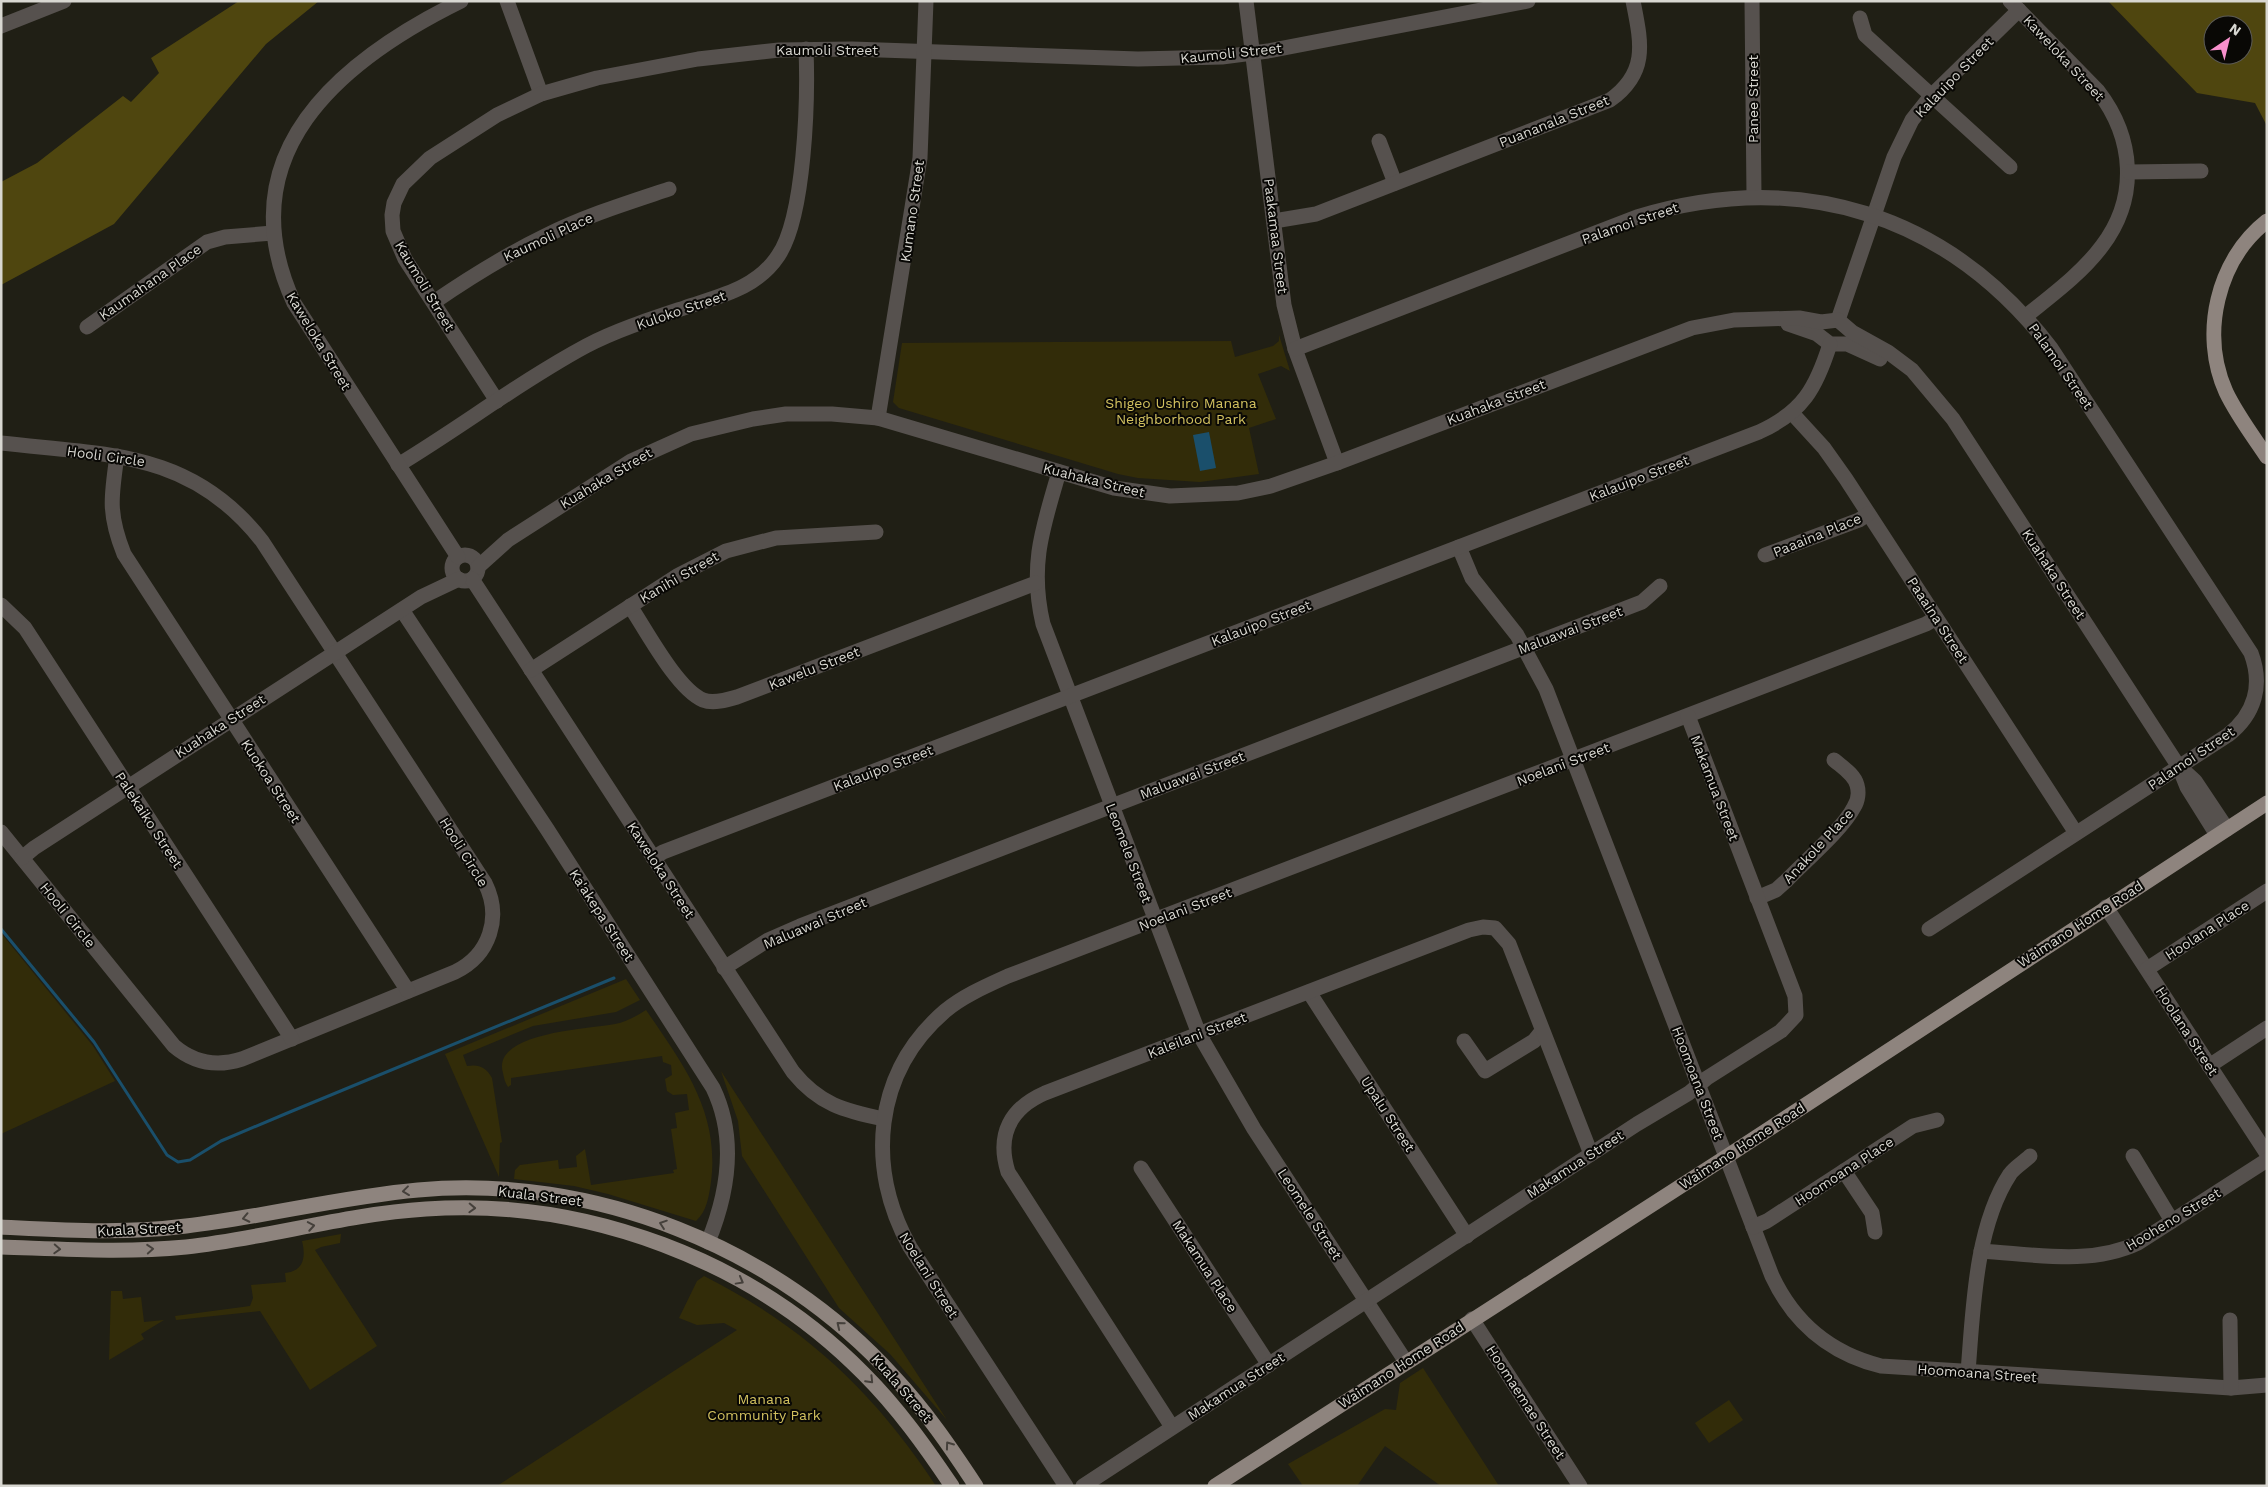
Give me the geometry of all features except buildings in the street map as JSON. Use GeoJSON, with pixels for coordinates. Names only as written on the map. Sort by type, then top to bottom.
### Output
{"type":"FeatureCollection","features":[{"type":"Feature","properties":{"kind":"main road"},"geometry":{"type":"LineString","coordinates":[[2267,221],[2242,247],[2228,271],[2218,299],[2214,327],[2216,360],[2226,392],[2267,457]]}},
{"type":"Feature","properties":{"kind":"main road","name":"Waimano Home Road"},"geometry":{"type":"LineString","coordinates":[[1215,1486],[1726,1157],[2267,803]]}},
{"type":"Feature","properties":{"kind":"main road","name":"Kuala Street"},"geometry":{"type":"LineString","coordinates":[[1,1227],[102,1231],[165,1228],[221,1222],[337,1201],[419,1190],[451,1188],[507,1190],[558,1196],[609,1207],[668,1226],[708,1242],[758,1268],[829,1316],[894,1376],[934,1425],[976,1486]]}},
{"type":"Feature","properties":{"kind":"main road"},"geometry":{"type":"LineString","coordinates":[[505,1210],[507,1190]]}},
{"type":"Feature","properties":{"kind":"main road","name":"Kuala Street"},"geometry":{"type":"LineString","coordinates":[[1,1247],[101,1252],[186,1247],[237,1240],[398,1211],[451,1208],[505,1210],[581,1221],[660,1243],[700,1260],[779,1304],[837,1348],[862,1372],[901,1415],[952,1486]]}},
{"type":"Feature","properties":{"kind":"main road"},"geometry":{"type":"LineString","coordinates":[[101,1252],[102,1231]]}},
{"type":"Feature","properties":{"kind":"main road"},"geometry":{"type":"LineString","coordinates":[[700,1260],[708,1242]]}},
{"type":"Feature","properties":{"kind":"street"},"geometry":{"type":"LineString","coordinates":[[1,26],[64,1]]}},
{"type":"Feature","properties":{"kind":"street","name":"Kaweloka Street"},"geometry":{"type":"LineString","coordinates":[[461,1],[431,16],[384,46],[338,81],[316,104],[294,138],[280,171],[273,214],[273,233],[278,263],[294,303],[782,1057],[803,1084],[814,1094],[837,1107],[884,1119]]}},
{"type":"Feature","properties":{"kind":"street"},"geometry":{"type":"LineString","coordinates":[[507,1],[541,94]]}},
{"type":"Feature","properties":{"kind":"street","name":"Kumano Street"},"geometry":{"type":"LineString","coordinates":[[878,418],[920,158],[926,1]]}},
{"type":"Feature","properties":{"kind":"street","name":"Paakamaa Street"},"geometry":{"type":"LineString","coordinates":[[1246,1],[1284,305],[1295,349],[1337,463]]}},
{"type":"Feature","properties":{"kind":"street","name":"Kaumoli Street"},"geometry":{"type":"LineString","coordinates":[[497,401],[405,259],[393,231],[394,204],[402,184],[418,168],[452,142],[497,115],[541,94],[597,78],[698,60],[752,52],[806,49],[1138,59],[1197,58],[1253,52],[1528,1]]}},
{"type":"Feature","properties":{"kind":"street","name":"Puananala Street"},"geometry":{"type":"LineString","coordinates":[[1274,221],[1316,214],[1600,105],[1618,94],[1636,71],[1641,48],[1633,1]]}},
{"type":"Feature","properties":{"kind":"street","name":"Panee Street"},"geometry":{"type":"LineString","coordinates":[[1752,1],[1754,196]]}},
{"type":"Feature","properties":{"kind":"street","name":"Kaweloka Street"},"geometry":{"type":"LineString","coordinates":[[2014,6],[2098,91],[2108,105],[2124,139],[2129,172],[2120,213],[2103,246],[2087,264],[2026,316]]}},
{"type":"Feature","properties":{"kind":"street","name":"Kalauipo Street"},"geometry":{"type":"LineString","coordinates":[[1837,322],[1902,138],[1912,120],[1931,96],[2014,6]]}},
{"type":"Feature","properties":{"kind":"street"},"geometry":{"type":"LineString","coordinates":[[1860,18],[1865,35],[2010,167]]}},
{"type":"Feature","properties":{"kind":"street","name":"Kuloko Street"},"geometry":{"type":"LineString","coordinates":[[398,465],[587,346],[639,324],[741,289],[769,268],[786,244],[794,216],[804,139],[806,49]]}},
{"type":"Feature","properties":{"kind":"street"},"geometry":{"type":"LineString","coordinates":[[1379,141],[1395,183]]}},
{"type":"Feature","properties":{"kind":"street"},"geometry":{"type":"LineString","coordinates":[[2129,172],[2201,172]]}},
{"type":"Feature","properties":{"kind":"street","name":"Kaumoli Place"},"geometry":{"type":"LineString","coordinates":[[434,302],[492,264],[545,236],[615,207],[670,189]]}},
{"type":"Feature","properties":{"kind":"street","name":"Palamoi Street"},"geometry":{"type":"LineString","coordinates":[[1295,349],[1637,217],[1702,201],[1754,196],[1809,200],[1873,217],[1906,230],[1954,255],[1980,274],[2026,316],[2061,362],[2251,653],[2257,679],[2256,690],[2253,702],[2243,722],[2228,735],[1928,929]]}},
{"type":"Feature","properties":{"kind":"street","name":"Kaumahana Place"},"geometry":{"type":"LineString","coordinates":[[87,327],[208,242],[225,238],[273,233]]}},
{"type":"Feature","properties":{"kind":"street","name":"Kuahaka Street"},"geometry":{"type":"LineString","coordinates":[[22,858],[127,787],[631,461],[691,434],[734,422],[786,414],[832,414],[878,418],[1114,488],[1142,493],[1200,496],[1238,493],[1271,486],[1337,463],[1692,328],[1734,320],[1800,318],[1821,322],[1837,322],[1898,360],[1912,370],[1953,419],[2179,766],[2195,781],[2222,832]]}},
{"type":"Feature","properties":{"kind":"street","name":"Kuahaka Street"},"geometry":{"type":"LineString","coordinates":[[1777,320],[1830,342],[1856,346],[1924,386]]}},
{"type":"Feature","properties":{"kind":"street"},"geometry":{"type":"LineString","coordinates":[[1837,322],[1846,336],[1830,342],[1821,328],[1837,322]]}},
{"type":"Feature","properties":{"kind":"street","name":"Kalauipo Street"},"geometry":{"type":"LineString","coordinates":[[653,858],[663,852],[1759,432],[1792,413],[1814,386],[1830,342]]}},
{"type":"Feature","properties":{"kind":"street","name":"Paaaina Street"},"geometry":{"type":"LineString","coordinates":[[1792,413],[1824,448],[2076,833]]}},
{"type":"Feature","properties":{"kind":"street","name":"Hooli Circle"},"geometry":{"type":"LineString","coordinates":[[1,444],[117,456],[153,463],[180,473],[210,490],[232,507],[262,540],[481,877],[492,904],[491,931],[477,956],[461,969],[230,1063],[203,1062],[181,1052],[1,832]]}},
{"type":"Feature","properties":{"kind":"street","name":"Kuokoa Street"},"geometry":{"type":"LineString","coordinates":[[117,456],[111,506],[114,529],[124,554],[408,991]]}},
{"type":"Feature","properties":{"kind":"street","name":"Leomele Street"},"geometry":{"type":"LineString","coordinates":[[1060,472],[1039,543],[1036,583],[1042,624],[1199,1034],[1254,1129],[1406,1362]]}},
{"type":"Feature","properties":{"kind":"street","name":"Paaaina Place"},"geometry":{"type":"LineString","coordinates":[[1765,555],[1859,520],[1868,514]]}},
{"type":"Feature","properties":{"kind":"street","name":"Kanihi Street"},"geometry":{"type":"LineString","coordinates":[[531,670],[692,567],[746,544],[802,536],[876,532]]}},
{"type":"Feature","properties":{"kind":"street","name":"Hoomoana Street"},"geometry":{"type":"LineString","coordinates":[[1459,547],[1472,578],[1502,613],[1525,648],[1546,689],[1772,1276],[1791,1310],[1809,1330],[1833,1348],[1849,1356],[1881,1366],[2231,1388],[2267,1385]]}},
{"type":"Feature","properties":{"kind":"street","name":"Kawelu Street"},"geometry":{"type":"LineString","coordinates":[[630,606],[675,675],[688,689],[704,700],[717,702],[737,697],[1036,583]]}},
{"type":"Feature","properties":{"kind":"street","name":"Maluawai Street"},"geometry":{"type":"LineString","coordinates":[[724,968],[768,940],[792,929],[1642,602],[1660,586]]}},
{"type":"Feature","properties":{"kind":"street","name":"Palekaiko Street"},"geometry":{"type":"LineString","coordinates":[[1,605],[25,628],[292,1039]]}},
{"type":"Feature","properties":{"kind":"street","name":"Ka'akepa Street"},"geometry":{"type":"LineString","coordinates":[[402,610],[646,982],[716,1094],[727,1131],[728,1154],[722,1202],[708,1242]]}},
{"type":"Feature","properties":{"kind":"street","name":"Noelani Street"},"geometry":{"type":"LineString","coordinates":[[1066,1486],[900,1228],[888,1198],[883,1169],[884,1119],[898,1075],[914,1046],[937,1019],[956,1003],[988,985],[1926,624],[1936,618]]}},
{"type":"Feature","properties":{"kind":"street","name":"Makamua Street"},"geometry":{"type":"LineString","coordinates":[[1084,1486],[1781,1031],[1796,1015],[1794,996],[1688,716]]}},
{"type":"Feature","properties":{"kind":"street","name":"Anakole Place"},"geometry":{"type":"LineString","coordinates":[[1757,898],[1776,890],[1786,882],[1855,807],[1858,794],[1857,784],[1852,776],[1834,760]]}},
{"type":"Feature","properties":{"kind":"street","name":"Hoolana Place"},"geometry":{"type":"LineString","coordinates":[[2147,969],[2267,891]]}},
{"type":"Feature","properties":{"kind":"street","name":"Hoolana Street"},"geometry":{"type":"LineString","coordinates":[[2106,907],[2267,1154]]}},
{"type":"Feature","properties":{"kind":"street","name":"Kaleilani Street"},"geometry":{"type":"LineString","coordinates":[[1172,1427],[1014,1184],[1004,1160],[1003,1146],[1005,1135],[1015,1114],[1035,1097],[1468,930],[1483,927],[1495,928],[1509,944],[1591,1154]]}},
{"type":"Feature","properties":{"kind":"street","name":"Upalu Street"},"geometry":{"type":"LineString","coordinates":[[1309,992],[1467,1236]]}},
{"type":"Feature","properties":{"kind":"street"},"geometry":{"type":"LineString","coordinates":[[2209,1066],[2267,1028]]}},
{"type":"Feature","properties":{"kind":"street"},"geometry":{"type":"LineString","coordinates":[[1464,1041],[1485,1071],[1534,1041],[1542,1031]]}},
{"type":"Feature","properties":{"kind":"street","name":"Hoomoana Place"},"geometry":{"type":"LineString","coordinates":[[1753,1227],[1914,1126],[1937,1120]]}},
{"type":"Feature","properties":{"kind":"street"},"geometry":{"type":"LineString","coordinates":[[1968,1372],[1974,1291],[1982,1251],[1995,1207],[2010,1173],[2030,1156]]}},
{"type":"Feature","properties":{"kind":"street"},"geometry":{"type":"LineString","coordinates":[[2133,1156],[2172,1222]]}},
{"type":"Feature","properties":{"kind":"street","name":"Hooheno Street"},"geometry":{"type":"LineString","coordinates":[[1982,1251],[2099,1256],[2124,1250],[2172,1222],[2267,1160]]}},
{"type":"Feature","properties":{"kind":"street","name":"Makamua Place"},"geometry":{"type":"LineString","coordinates":[[1141,1168],[1269,1365]]}},
{"type":"Feature","properties":{"kind":"street"},"geometry":{"type":"LineString","coordinates":[[1844,1171],[1872,1213],[1875,1232]]}},
{"type":"Feature","properties":{"kind":"street","name":"Hoomaemae Street"},"geometry":{"type":"LineString","coordinates":[[1472,1319],[1580,1486]]}},
{"type":"Feature","properties":{"kind":"street"},"geometry":{"type":"LineString","coordinates":[[2230,1320],[2231,1388]]}},
{"type":"Feature","properties":{"kind":"green space","name":"Shigeo Ushiro Manana Neighborhood Park"},"geometry":{"type":"Polygon","coordinates":[[[1279,335],[1290,371],[1281,366],[1258,374],[1276,419],[1249,428],[1259,474],[1200,482],[1138,478],[1118,474],[899,408],[893,402],[902,343],[1231,341],[1235,357],[1273,346],[1279,341],[1279,335]]]}},
{"type":"Feature","properties":{"kind":"green space"},"geometry":{"type":"Polygon","coordinates":[[[1,933],[93,1046],[115,1081],[1,1134],[1,933]]]}},
{"type":"Feature","properties":{"kind":"green space"},"geometry":{"type":"Polygon","coordinates":[[[626,979],[640,1000],[616,1012],[533,1026],[463,1055],[467,1066],[475,1065],[482,1067],[492,1078],[502,1142],[500,1143],[499,1177],[445,1054],[626,979]]]}},
{"type":"Feature","properties":{"kind":"green space"},"geometry":{"type":"Polygon","coordinates":[[[646,1010],[673,1050],[696,1090],[710,1133],[712,1157],[711,1182],[705,1208],[696,1221],[608,1194],[574,1186],[514,1179],[515,1170],[520,1165],[558,1160],[559,1169],[577,1167],[576,1156],[585,1149],[591,1185],[674,1173],[673,1170],[677,1169],[671,1129],[677,1128],[675,1113],[689,1110],[687,1094],[673,1095],[667,1091],[665,1079],[672,1075],[671,1065],[663,1062],[662,1056],[511,1078],[511,1085],[508,1087],[503,1073],[503,1059],[512,1049],[527,1041],[565,1031],[619,1023],[646,1010]]]}},
{"type":"Feature","properties":{"kind":"green space"},"geometry":{"type":"Polygon","coordinates":[[[721,1071],[947,1420],[890,1354],[839,1308],[742,1156],[738,1121],[721,1071]]]}},
{"type":"Feature","properties":{"kind":"green space"},"geometry":{"type":"Polygon","coordinates":[[[341,1234],[340,1243],[315,1250],[377,1346],[310,1390],[260,1311],[176,1320],[175,1316],[250,1306],[253,1298],[251,1285],[286,1282],[285,1273],[291,1272],[300,1266],[304,1252],[302,1241],[341,1234]]]}},
{"type":"Feature","properties":{"kind":"green space","name":"Manana Community Park"},"geometry":{"type":"Polygon","coordinates":[[[704,1276],[774,1317],[835,1365],[888,1421],[936,1486],[497,1486],[737,1330],[724,1323],[697,1325],[679,1318],[697,1281],[704,1276]]]}},
{"type":"Feature","properties":{"kind":"green space"},"geometry":{"type":"Polygon","coordinates":[[[111,1291],[122,1291],[123,1299],[141,1297],[144,1322],[164,1320],[141,1334],[144,1339],[109,1360],[111,1291]]]}},
{"type":"Feature","properties":{"kind":"green space"},"geometry":{"type":"Polygon","coordinates":[[[1423,1368],[1499,1486],[1441,1486],[1385,1446],[1357,1486],[1303,1486],[1288,1464],[1385,1409],[1396,1410],[1400,1383],[1423,1368]]]}},
{"type":"Feature","properties":{"kind":"green space"},"geometry":{"type":"Polygon","coordinates":[[[1729,1400],[1743,1420],[1709,1443],[1695,1423],[1729,1400]]]}},
{"type":"Feature","properties":{"kind":"shaded area"},"geometry":{"type":"Polygon","coordinates":[[[239,1],[319,1],[266,44],[114,224],[1,285],[1,182],[37,163],[123,96],[131,102],[159,73],[151,58],[239,1]]]}},
{"type":"Feature","properties":{"kind":"shaded area"},"geometry":{"type":"Polygon","coordinates":[[[2108,1],[2267,1],[2267,126],[2255,103],[2197,93],[2108,1]]]}},
{"type":"Feature","properties":{"kind":"water"},"geometry":{"type":"Polygon","coordinates":[[[1209,432],[1216,468],[1200,471],[1193,435],[1209,432]]]}},
{"type":"Feature","properties":{"kind":"waterway"},"geometry":{"type":"LineString","coordinates":[[1,929],[94,1042],[167,1155],[178,1162],[190,1160],[221,1141],[614,978]]}}]}
